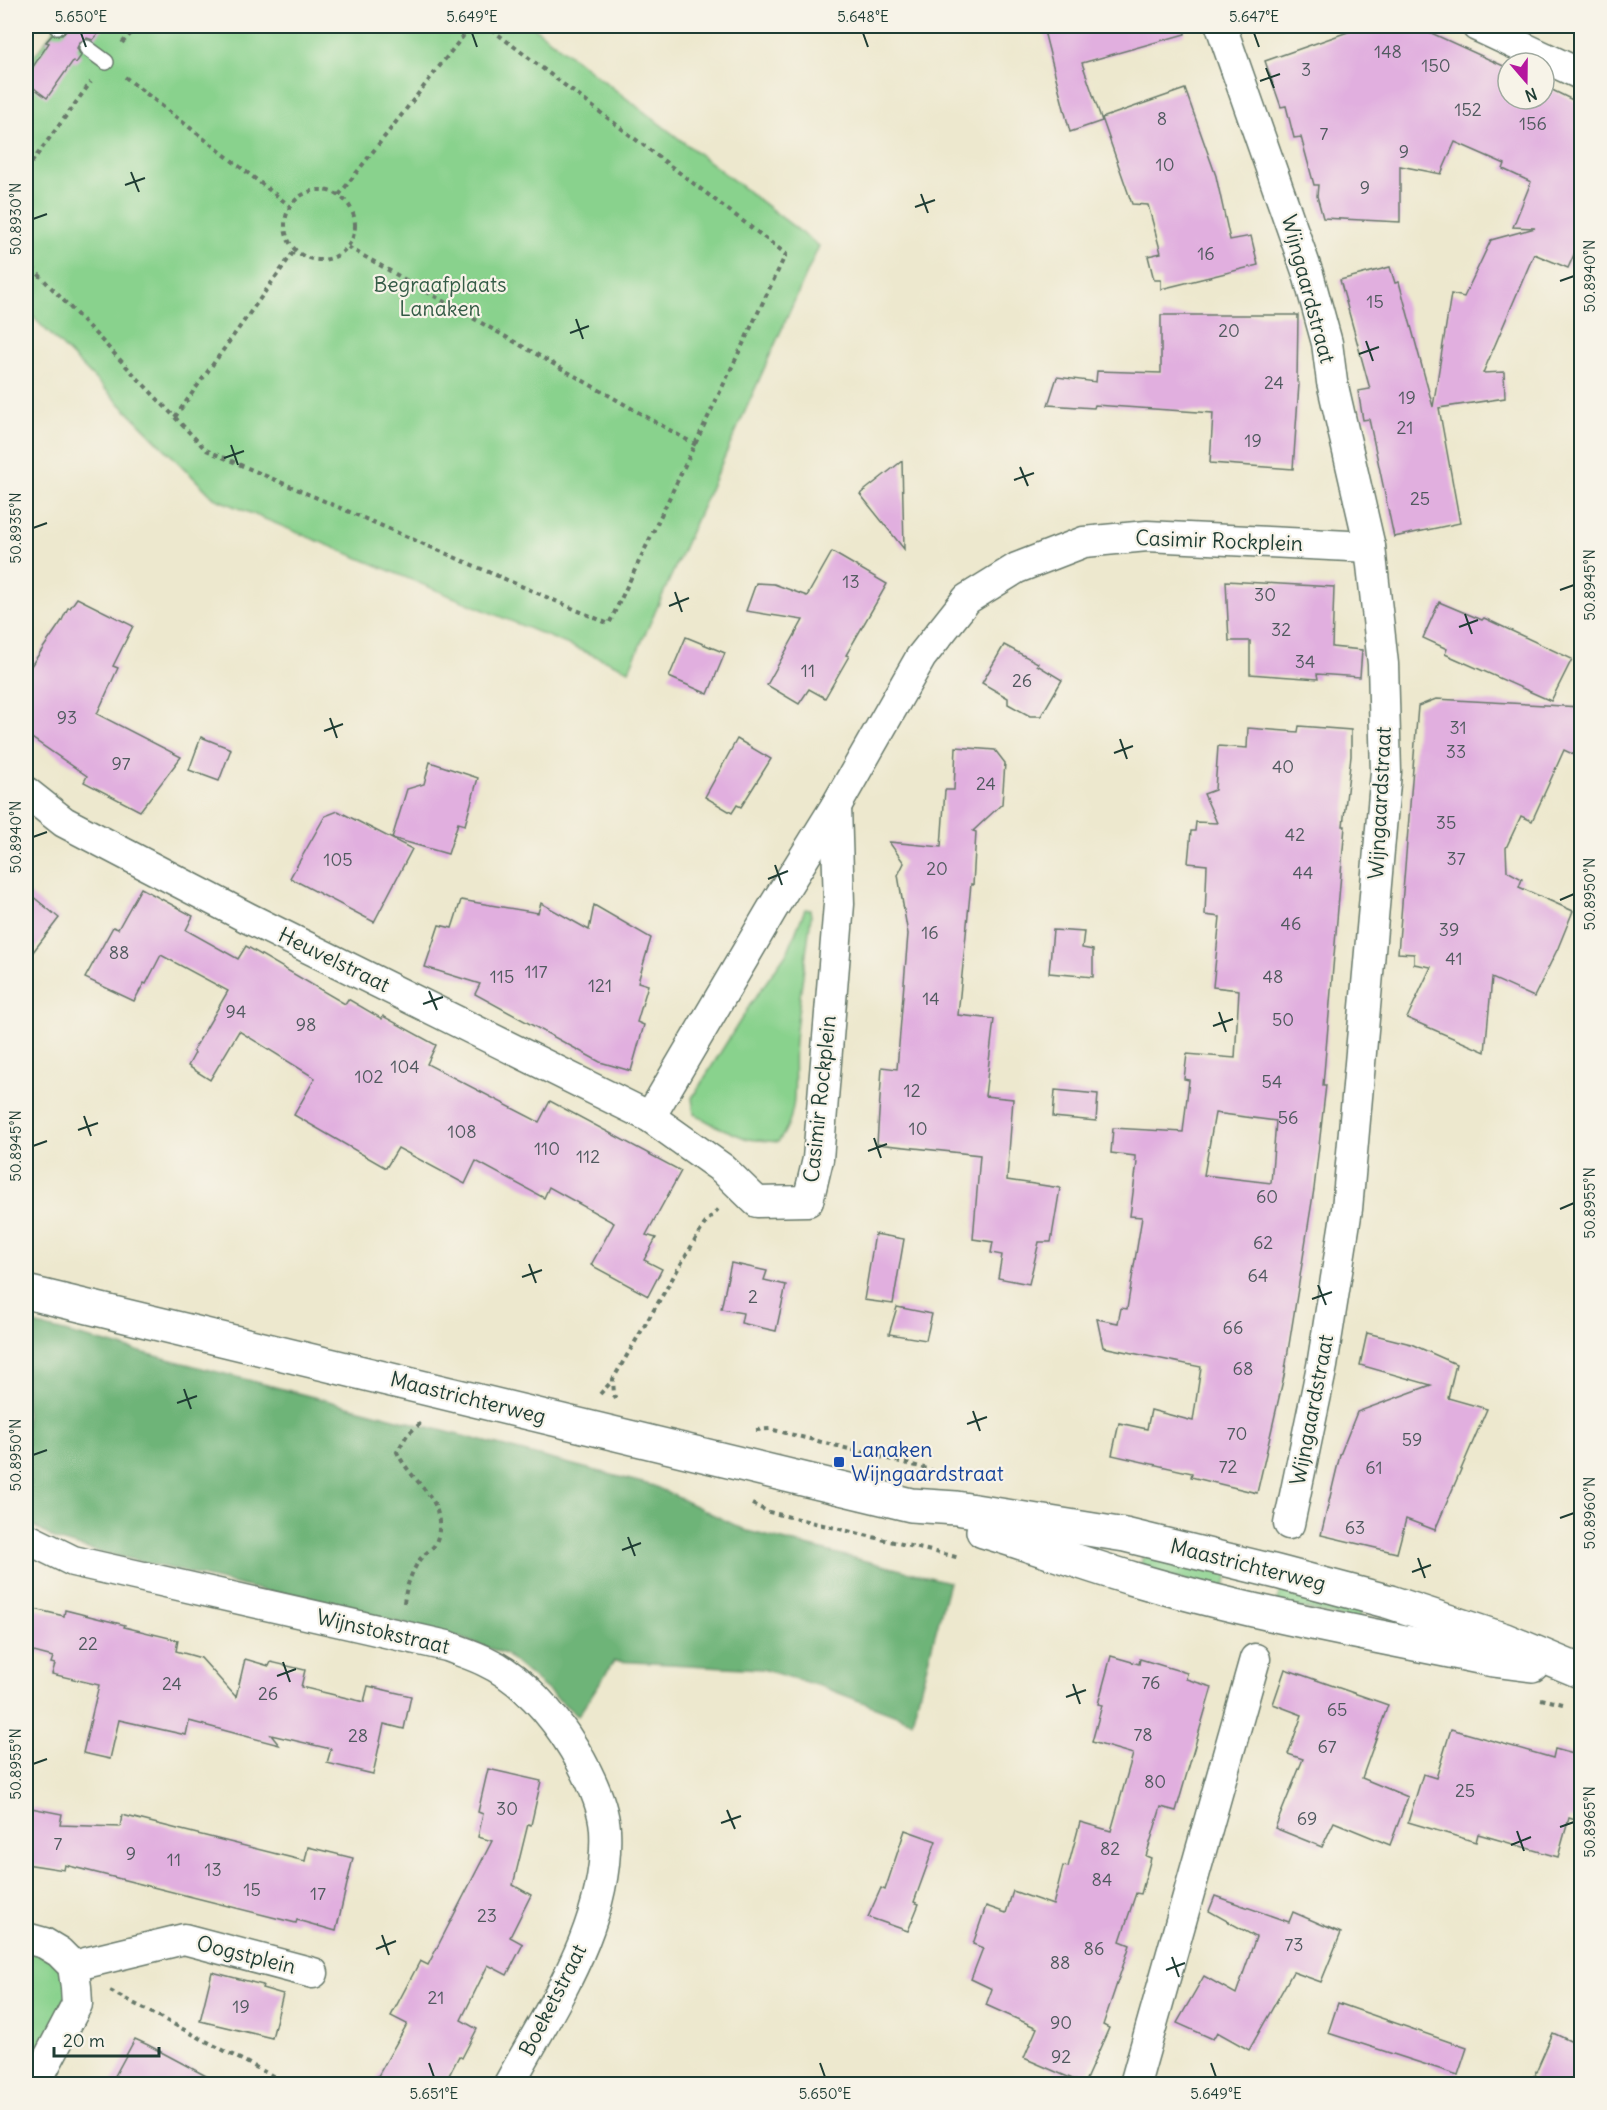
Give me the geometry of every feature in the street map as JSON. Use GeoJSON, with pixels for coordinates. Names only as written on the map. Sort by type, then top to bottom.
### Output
{"type":"FeatureCollection","features":[{"type":"Feature","properties":{"kind":"main road","name":"Maastrichterweg"},"geometry":{"type":"LineString","coordinates":[[26,1292],[911,1505],[956,1508],[1125,1535],[1277,1572],[1389,1602],[1494,1636],[1578,1671]]}},
{"type":"Feature","properties":{"kind":"street","name":"Wijngaardstraat"},"geometry":{"type":"LineString","coordinates":[[1221,26],[1308,274],[1327,343],[1332,382],[1370,547],[1383,664],[1386,772],[1347,1209],[1322,1366],[1289,1524]]}},
{"type":"Feature","properties":{"kind":"street"},"geometry":{"type":"LineString","coordinates":[[1477,26],[1581,75]]}},
{"type":"Feature","properties":{"kind":"street","name":"Casimir Rockplein"},"geometry":{"type":"LineString","coordinates":[[836,806],[839,904],[818,1159],[808,1201],[758,1202],[723,1169],[650,1117],[774,906],[836,806],[921,657],[967,599],[1017,568],[1084,542],[1147,536],[1370,547]]}},
{"type":"Feature","properties":{"kind":"street","name":"Heuvelstraat"},"geometry":{"type":"LineString","coordinates":[[26,792],[64,822],[238,912],[650,1117]]}},
{"type":"Feature","properties":{"kind":"street","name":"Wijnstokstraat"},"geometry":{"type":"LineString","coordinates":[[26,1538],[73,1561],[447,1646],[486,1661],[530,1691],[563,1731],[591,1779],[605,1827],[603,1880]]}},
{"type":"Feature","properties":{"kind":"street"},"geometry":{"type":"LineString","coordinates":[[1136,2085],[1255,1659]]}},
{"type":"Feature","properties":{"kind":"street","name":"Boeketstraat"},"geometry":{"type":"LineString","coordinates":[[509,2085],[582,1950],[603,1880]]}},
{"type":"Feature","properties":{"kind":"street"},"geometry":{"type":"LineString","coordinates":[[26,1938],[44,1943],[59,1952],[74,1969],[77,2004],[34,2085]]}},
{"type":"Feature","properties":{"kind":"street","name":"Oogstplein"},"geometry":{"type":"LineString","coordinates":[[74,1969],[184,1940],[313,1973]]}},
{"type":"Feature","properties":{"kind":"lane"},"geometry":{"type":"LineString","coordinates":[[87,48],[106,62]]}},
{"type":"Feature","properties":{"kind":"path"},"geometry":{"type":"LineString","coordinates":[[26,170],[106,62],[138,26]]}},
{"type":"Feature","properties":{"kind":"path"},"geometry":{"type":"LineString","coordinates":[[339,195],[471,26]]}},
{"type":"Feature","properties":{"kind":"path"},"geometry":{"type":"LineString","coordinates":[[26,261],[206,450],[609,624],[786,254],[487,26]]}},
{"type":"Feature","properties":{"kind":"path"},"geometry":{"type":"LineString","coordinates":[[106,62],[290,206]]}},
{"type":"Feature","properties":{"kind":"path"},"geometry":{"type":"LineString","coordinates":[[312,190],[326,190],[339,195],[350,205],[356,219],[355,234],[348,247],[337,257],[322,260],[307,258],[295,250],[288,240],[285,229],[285,217],[290,206],[299,196],[312,190]]}},
{"type":"Feature","properties":{"kind":"path"},"geometry":{"type":"LineString","coordinates":[[348,247],[696,445]]}},
{"type":"Feature","properties":{"kind":"path"},"geometry":{"type":"LineString","coordinates":[[175,417],[295,250]]}},
{"type":"Feature","properties":{"kind":"path"},"geometry":{"type":"LineString","coordinates":[[639,1439],[614,1395],[614,1379],[704,1224],[738,1184]]}},
{"type":"Feature","properties":{"kind":"path"},"geometry":{"type":"LineString","coordinates":[[421,1640],[404,1604],[407,1584],[421,1559],[435,1545],[439,1530],[439,1516],[434,1502],[403,1465],[397,1452],[407,1435],[435,1413],[449,1393]]}},
{"type":"Feature","properties":{"kind":"path"},"geometry":{"type":"LineString","coordinates":[[74,1969],[288,2085]]}},
{"type":"Feature","properties":{"kind":"green space","name":"Begraafplaats Lanaken"},"geometry":{"type":"Polygon","coordinates":[[[57,26],[532,26],[819,246],[629,670],[214,498],[26,310],[26,92],[29,87],[26,84],[26,67],[57,26]]]}},
{"type":"Feature","properties":{"kind":"green space"},"geometry":{"type":"Polygon","coordinates":[[[805,909],[810,910],[811,916],[798,1009],[794,1053],[794,1093],[790,1118],[778,1142],[747,1139],[694,1114],[692,1098],[750,1005],[788,951],[805,909]]]}},
{"type":"Feature","properties":{"kind":"green space"},"geometry":{"type":"Polygon","coordinates":[[[26,1322],[654,1486],[747,1531],[949,1582],[912,1721],[823,1687],[762,1669],[614,1661],[578,1716],[505,1654],[454,1636],[56,1540],[26,1521],[26,1322]]]}},
{"type":"Feature","properties":{"kind":"green space"},"geometry":{"type":"Polygon","coordinates":[[[1144,1551],[1229,1570],[1224,1590],[1140,1570],[1144,1551]]]}},
{"type":"Feature","properties":{"kind":"green space"},"geometry":{"type":"Polygon","coordinates":[[[1282,1583],[1363,1603],[1359,1622],[1277,1602],[1282,1583]]]}},
{"type":"Feature","properties":{"kind":"green space"},"geometry":{"type":"Polygon","coordinates":[[[26,1947],[56,1957],[70,1988],[26,2080],[26,1947]]]}},
{"type":"Feature","properties":{"kind":"building"},"geometry":{"type":"Polygon","coordinates":[[[68,26],[105,26],[93,40],[87,38],[80,42],[77,48],[81,56],[76,63],[73,61],[47,98],[26,82],[26,77],[49,43],[46,42],[52,35],[62,35],[68,26]]]}},
{"type":"Feature","properties":{"kind":"building"},"geometry":{"type":"Polygon","coordinates":[[[1065,26],[1184,26],[1185,34],[1082,63],[1102,121],[1070,132],[1044,31],[1065,26]]]}},
{"type":"Feature","properties":{"kind":"building"},"geometry":{"type":"Polygon","coordinates":[[[1365,26],[1416,26],[1496,63],[1496,111],[1556,111],[1556,92],[1581,104],[1581,239],[1568,268],[1534,254],[1483,373],[1504,372],[1505,398],[1439,408],[1460,523],[1394,537],[1369,419],[1363,420],[1358,391],[1370,389],[1340,280],[1390,267],[1395,283],[1399,282],[1433,407],[1451,294],[1464,297],[1491,240],[1535,228],[1513,227],[1531,182],[1503,169],[1505,164],[1455,142],[1441,174],[1400,166],[1400,222],[1323,218],[1317,196],[1318,185],[1314,185],[1301,137],[1294,138],[1286,106],[1281,107],[1265,61],[1365,26]]]}},
{"type":"Feature","properties":{"kind":"building"},"geometry":{"type":"Polygon","coordinates":[[[1185,89],[1216,176],[1230,240],[1251,236],[1258,265],[1161,289],[1161,280],[1154,280],[1148,256],[1161,253],[1148,205],[1132,204],[1102,118],[1185,89]]]}},
{"type":"Feature","properties":{"kind":"building"},"geometry":{"type":"Polygon","coordinates":[[[1161,315],[1298,315],[1297,382],[1299,384],[1293,469],[1210,463],[1213,413],[1095,405],[1094,408],[1048,405],[1057,377],[1096,382],[1097,371],[1161,373],[1161,315]]]}},
{"type":"Feature","properties":{"kind":"building"},"geometry":{"type":"Polygon","coordinates":[[[902,461],[904,549],[860,494],[902,461]]]}},
{"type":"Feature","properties":{"kind":"building"},"geometry":{"type":"Polygon","coordinates":[[[832,552],[887,584],[846,655],[849,656],[825,698],[809,689],[799,704],[767,685],[803,620],[746,611],[756,583],[774,584],[807,596],[832,552]]]}},
{"type":"Feature","properties":{"kind":"building"},"geometry":{"type":"Polygon","coordinates":[[[1226,581],[1334,587],[1332,647],[1362,650],[1360,677],[1317,674],[1318,679],[1250,674],[1250,641],[1229,641],[1226,581]]]}},
{"type":"Feature","properties":{"kind":"building"},"geometry":{"type":"Polygon","coordinates":[[[77,598],[133,626],[113,666],[118,668],[97,714],[181,757],[140,811],[84,782],[87,776],[26,734],[26,673],[68,608],[77,598]]]}},
{"type":"Feature","properties":{"kind":"building"},"geometry":{"type":"Polygon","coordinates":[[[1439,602],[1482,620],[1484,618],[1572,659],[1551,701],[1445,654],[1447,649],[1423,638],[1439,602]]]}},
{"type":"Feature","properties":{"kind":"building"},"geometry":{"type":"Polygon","coordinates":[[[686,637],[725,653],[708,694],[669,677],[686,637]]]}},
{"type":"Feature","properties":{"kind":"building"},"geometry":{"type":"Polygon","coordinates":[[[1004,645],[1038,663],[1037,665],[1062,680],[1041,716],[1030,716],[1008,704],[1008,698],[982,683],[1004,645]]]}},
{"type":"Feature","properties":{"kind":"building"},"geometry":{"type":"Polygon","coordinates":[[[1436,699],[1581,707],[1581,758],[1564,750],[1532,821],[1521,816],[1506,848],[1507,871],[1522,879],[1519,887],[1573,911],[1534,997],[1492,978],[1485,1052],[1407,1018],[1431,967],[1414,964],[1414,954],[1398,953],[1418,706],[1436,699]]]}},
{"type":"Feature","properties":{"kind":"building"},"geometry":{"type":"Polygon","coordinates":[[[1299,726],[1351,730],[1351,756],[1343,826],[1345,826],[1323,1085],[1326,1085],[1314,1189],[1284,1376],[1257,1493],[1191,1477],[1192,1473],[1112,1455],[1119,1423],[1147,1429],[1151,1410],[1193,1421],[1201,1367],[1103,1347],[1097,1319],[1118,1323],[1121,1308],[1127,1309],[1142,1217],[1130,1216],[1137,1162],[1135,1156],[1111,1153],[1113,1128],[1183,1132],[1189,1080],[1184,1079],[1187,1054],[1235,1058],[1239,990],[1213,987],[1220,917],[1205,915],[1207,865],[1188,863],[1191,831],[1195,831],[1196,822],[1217,823],[1204,794],[1215,790],[1218,746],[1247,748],[1248,728],[1298,732],[1299,726]],[[1215,1113],[1204,1175],[1271,1183],[1276,1121],[1215,1113]]]}},
{"type":"Feature","properties":{"kind":"building"},"geometry":{"type":"Polygon","coordinates":[[[201,737],[231,749],[219,781],[189,770],[201,737]]]}},
{"type":"Feature","properties":{"kind":"building"},"geometry":{"type":"Polygon","coordinates":[[[737,739],[771,759],[741,807],[737,805],[732,813],[705,797],[737,739]]]}},
{"type":"Feature","properties":{"kind":"building"},"geometry":{"type":"Polygon","coordinates":[[[956,747],[995,750],[1005,763],[1002,804],[973,831],[976,832],[973,885],[971,884],[958,1015],[994,1019],[985,1096],[1013,1099],[1007,1180],[1060,1188],[1051,1242],[1039,1242],[1029,1284],[998,1278],[1002,1255],[991,1253],[993,1242],[973,1239],[980,1155],[877,1144],[882,1067],[897,1069],[908,934],[898,875],[904,863],[889,842],[941,847],[945,790],[954,790],[956,747]]]}},
{"type":"Feature","properties":{"kind":"building"},"geometry":{"type":"Polygon","coordinates":[[[430,762],[478,778],[465,825],[458,823],[448,854],[392,838],[407,789],[424,784],[430,762]]]}},
{"type":"Feature","properties":{"kind":"building"},"geometry":{"type":"Polygon","coordinates":[[[338,811],[412,849],[374,922],[290,878],[325,816],[338,811]]]}},
{"type":"Feature","properties":{"kind":"building"},"geometry":{"type":"Polygon","coordinates":[[[141,888],[193,916],[186,930],[238,959],[246,946],[345,1004],[348,999],[382,1019],[383,1016],[436,1045],[427,1064],[539,1122],[550,1101],[681,1171],[646,1235],[656,1238],[644,1260],[662,1269],[648,1296],[591,1265],[614,1223],[549,1187],[544,1198],[476,1161],[465,1184],[398,1148],[386,1168],[294,1115],[315,1078],[239,1031],[210,1080],[188,1066],[195,1053],[193,1051],[228,991],[161,955],[134,1001],[85,978],[113,927],[118,929],[141,888]]]}},
{"type":"Feature","properties":{"kind":"building"},"geometry":{"type":"Polygon","coordinates":[[[26,891],[59,918],[26,961],[26,891]]]}},
{"type":"Feature","properties":{"kind":"building"},"geometry":{"type":"Polygon","coordinates":[[[461,900],[538,913],[541,903],[589,930],[594,905],[651,938],[638,982],[648,985],[637,1022],[644,1025],[631,1071],[600,1062],[475,994],[480,984],[425,967],[439,925],[452,928],[461,900]]]}},
{"type":"Feature","properties":{"kind":"building"},"geometry":{"type":"Polygon","coordinates":[[[1053,930],[1084,932],[1082,948],[1093,950],[1093,977],[1049,973],[1053,930]]]}},
{"type":"Feature","properties":{"kind":"building"},"geometry":{"type":"Polygon","coordinates":[[[1055,1090],[1098,1094],[1096,1121],[1053,1117],[1055,1090]]]}},
{"type":"Feature","properties":{"kind":"building"},"geometry":{"type":"Polygon","coordinates":[[[875,1234],[904,1239],[893,1304],[864,1300],[875,1234]]]}},
{"type":"Feature","properties":{"kind":"building"},"geometry":{"type":"Polygon","coordinates":[[[731,1263],[767,1271],[764,1280],[786,1285],[776,1331],[741,1323],[743,1313],[721,1309],[731,1263]]]}},
{"type":"Feature","properties":{"kind":"building"},"geometry":{"type":"Polygon","coordinates":[[[897,1307],[932,1314],[926,1340],[889,1334],[897,1307]]]}},
{"type":"Feature","properties":{"kind":"building"},"geometry":{"type":"Polygon","coordinates":[[[1367,1333],[1411,1344],[1456,1364],[1448,1398],[1487,1409],[1435,1530],[1406,1519],[1397,1553],[1321,1535],[1340,1455],[1357,1412],[1431,1385],[1360,1365],[1367,1333]]]}},
{"type":"Feature","properties":{"kind":"building"},"geometry":{"type":"Polygon","coordinates":[[[26,1607],[64,1616],[65,1610],[178,1640],[176,1651],[201,1658],[236,1697],[245,1659],[269,1666],[271,1662],[305,1670],[301,1687],[364,1702],[368,1686],[411,1696],[404,1729],[384,1724],[373,1774],[327,1763],[331,1749],[271,1735],[279,1745],[189,1721],[186,1735],[119,1720],[110,1759],[83,1753],[99,1685],[52,1674],[55,1664],[51,1663],[53,1657],[26,1650],[26,1607]]]}},
{"type":"Feature","properties":{"kind":"building"},"geometry":{"type":"Polygon","coordinates":[[[1111,1656],[1139,1664],[1140,1659],[1187,1673],[1186,1679],[1212,1687],[1176,1811],[1161,1807],[1146,1856],[1151,1858],[1141,1894],[1136,1893],[1120,1941],[1130,1945],[1103,2025],[1109,2028],[1084,2084],[1024,2058],[1037,2028],[986,2005],[992,1989],[971,1979],[983,1948],[973,1944],[986,1906],[1006,1913],[1013,1891],[1053,1905],[1063,1866],[1068,1867],[1080,1822],[1111,1831],[1133,1754],[1092,1742],[1102,1705],[1098,1704],[1111,1656]]]}},
{"type":"Feature","properties":{"kind":"building"},"geometry":{"type":"Polygon","coordinates":[[[1285,1669],[1388,1705],[1362,1778],[1408,1797],[1390,1845],[1334,1822],[1322,1847],[1275,1828],[1303,1759],[1288,1754],[1302,1715],[1273,1704],[1285,1669]]]}},
{"type":"Feature","properties":{"kind":"building"},"geometry":{"type":"Polygon","coordinates":[[[1451,1729],[1553,1758],[1555,1749],[1581,1756],[1581,1822],[1569,1818],[1558,1857],[1478,1834],[1476,1842],[1408,1822],[1423,1774],[1436,1778],[1451,1729]]]}},
{"type":"Feature","properties":{"kind":"building"},"geometry":{"type":"Polygon","coordinates":[[[488,1769],[541,1781],[513,1885],[531,1895],[510,1937],[523,1944],[507,1975],[488,1965],[461,2020],[477,2029],[462,2058],[459,2056],[444,2085],[373,2085],[407,2024],[391,2016],[420,1961],[428,1965],[492,1841],[478,1837],[483,1814],[478,1812],[488,1769]]]}},
{"type":"Feature","properties":{"kind":"building"},"geometry":{"type":"Polygon","coordinates":[[[26,1807],[62,1814],[60,1825],[120,1827],[122,1815],[305,1861],[308,1847],[353,1858],[336,1931],[65,1865],[64,1870],[26,1864],[26,1807]]]}},
{"type":"Feature","properties":{"kind":"building"},"geometry":{"type":"Polygon","coordinates":[[[905,1830],[936,1841],[914,1902],[919,1904],[908,1931],[868,1917],[881,1888],[885,1890],[905,1830]]]}},
{"type":"Feature","properties":{"kind":"building"},"geometry":{"type":"Polygon","coordinates":[[[1215,1896],[1289,1922],[1293,1912],[1341,1933],[1321,1982],[1293,1972],[1249,2050],[1217,2032],[1213,2039],[1177,2023],[1204,1976],[1236,1994],[1256,1937],[1209,1911],[1215,1896]]]}},
{"type":"Feature","properties":{"kind":"building"},"geometry":{"type":"Polygon","coordinates":[[[212,1972],[263,1985],[262,1988],[283,1994],[272,2038],[200,2021],[212,1972]]]}},
{"type":"Feature","properties":{"kind":"building"},"geometry":{"type":"Polygon","coordinates":[[[1338,2003],[1467,2048],[1458,2075],[1328,2033],[1338,2003]]]}},
{"type":"Feature","properties":{"kind":"building"},"geometry":{"type":"Polygon","coordinates":[[[1553,2033],[1581,2046],[1581,2058],[1570,2085],[1530,2085],[1553,2033]]]}},
{"type":"Feature","properties":{"kind":"building"},"geometry":{"type":"Polygon","coordinates":[[[135,2039],[148,2045],[223,2085],[110,2085],[135,2039]]]}},
{"type":"Feature","properties":{"kind":"place","name":"Lanaken Wijngaardstraat"},"geometry":{"type":"Point","coordinates":[839,1462]}}]}
